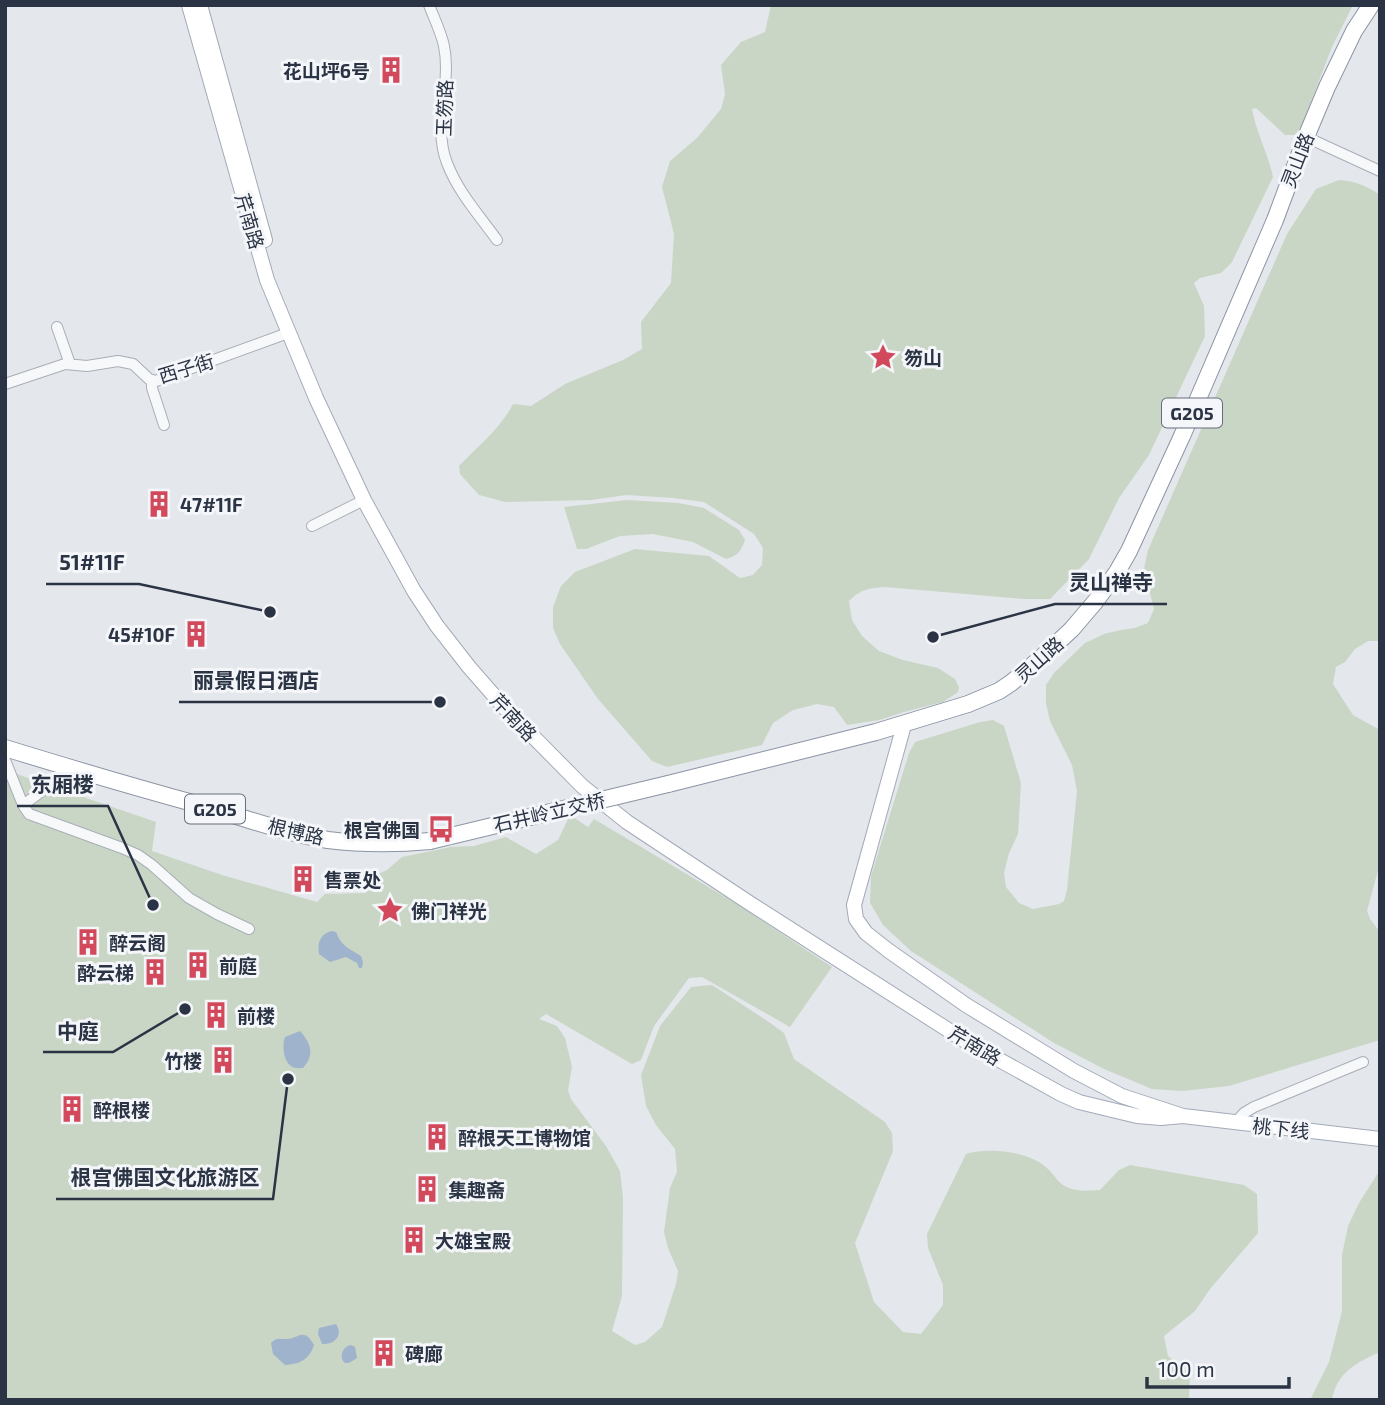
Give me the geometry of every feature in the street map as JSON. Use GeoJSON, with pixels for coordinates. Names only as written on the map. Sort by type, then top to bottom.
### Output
{"type":"FeatureCollection","features":[{"type":"Feature","properties":{"kind":"highway","name":"灵山路"},"geometry":{"type":"LineString","coordinates":[[904,725],[968,704],[1011,683],[1072,629],[1117,572],[1182,436],[1275,219],[1327,87],[1354,31],[1371,5]]}},
{"type":"Feature","properties":{"kind":"highway","name":"石井岭立交桥"},"geometry":{"type":"LineString","coordinates":[[430,841],[904,725]]}},
{"type":"Feature","properties":{"kind":"highway","name":"根博路"},"geometry":{"type":"LineString","coordinates":[[5,748],[270,826],[328,839],[359,842],[430,841]]}},
{"type":"Feature","properties":{"kind":"main road","name":"芹南路"},"geometry":{"type":"LineString","coordinates":[[189,5],[267,280],[288,333],[365,499],[414,591],[468,667],[541,747],[582,786],[627,822],[967,1042],[1079,1102],[1137,1116],[1183,1116]]}},
{"type":"Feature","properties":{"kind":"main road"},"geometry":{"type":"LineString","coordinates":[[200,5],[276,278],[288,333]]}},
{"type":"Feature","properties":{"kind":"main road"},"geometry":{"type":"LineString","coordinates":[[904,725],[854,905],[856,919],[866,933],[955,998],[1063,1065],[1122,1096],[1183,1116]]}},
{"type":"Feature","properties":{"kind":"main road","name":"桃下线"},"geometry":{"type":"LineString","coordinates":[[1183,1116],[1380,1139]]}},
{"type":"Feature","properties":{"kind":"street","name":"玉笏路"},"geometry":{"type":"LineString","coordinates":[[429,5],[444,46],[445,71],[440,128],[446,162],[459,189],[497,240]]}},
{"type":"Feature","properties":{"kind":"street"},"geometry":{"type":"LineString","coordinates":[[1306,137],[1380,171]]}},
{"type":"Feature","properties":{"kind":"street"},"geometry":{"type":"LineString","coordinates":[[57,327],[70,364]]}},
{"type":"Feature","properties":{"kind":"street","name":"西子街"},"geometry":{"type":"LineString","coordinates":[[5,384],[57,366],[118,362],[136,366],[152,381],[288,333]]}},
{"type":"Feature","properties":{"kind":"street"},"geometry":{"type":"LineString","coordinates":[[152,381],[164,425]]}},
{"type":"Feature","properties":{"kind":"street"},"geometry":{"type":"LineString","coordinates":[[312,526],[365,499]]}},
{"type":"Feature","properties":{"kind":"street"},"geometry":{"type":"LineString","coordinates":[[5,760],[29,814],[138,855],[152,864],[189,898],[249,929]]}},
{"type":"Feature","properties":{"kind":"street"},"geometry":{"type":"LineString","coordinates":[[23,805],[72,769]]}},
{"type":"Feature","properties":{"kind":"street"},"geometry":{"type":"LineString","coordinates":[[1234,1123],[1254,1107],[1363,1062]]}},
{"type":"Feature","properties":{"kind":"green space"},"geometry":{"type":"Polygon","coordinates":[[[771,5],[1353,5],[1332,47],[1302,125],[1295,135],[1285,135],[1256,108],[1252,109],[1273,177],[1232,262],[1221,273],[1200,278],[1194,283],[1204,306],[1205,336],[1149,455],[1119,498],[1089,559],[1050,599],[885,587],[861,592],[849,601],[852,620],[862,636],[879,651],[938,668],[955,679],[958,692],[943,702],[879,720],[847,725],[834,707],[817,704],[793,710],[773,723],[762,745],[667,767],[652,761],[598,699],[560,644],[553,628],[553,607],[561,586],[575,572],[635,549],[709,556],[740,578],[753,575],[762,565],[763,548],[754,534],[704,502],[673,498],[626,495],[592,500],[505,502],[479,495],[460,474],[459,466],[495,429],[513,404],[531,406],[565,384],[623,360],[642,349],[641,322],[671,283],[674,234],[662,187],[670,161],[697,138],[721,109],[725,94],[721,65],[741,42],[765,32],[771,5]]]}},
{"type":"Feature","properties":{"kind":"green space"},"geometry":{"type":"Polygon","coordinates":[[[1339,180],[1361,184],[1380,195],[1380,641],[1368,641],[1355,649],[1345,662],[1336,667],[1333,684],[1353,715],[1380,730],[1380,863],[1367,911],[1380,932],[1380,1040],[1229,1086],[1182,1091],[1152,1089],[1104,1069],[1054,1043],[911,951],[883,925],[870,903],[871,876],[909,753],[915,742],[993,720],[1004,726],[1021,783],[1018,834],[1004,873],[1006,887],[1019,903],[1033,909],[1064,901],[1077,791],[1072,765],[1050,721],[1046,685],[1054,673],[1085,643],[1104,634],[1148,623],[1154,609],[1144,569],[1148,550],[1287,234],[1316,189],[1339,180]]]}},
{"type":"Feature","properties":{"kind":"green space"},"geometry":{"type":"Polygon","coordinates":[[[627,500],[678,503],[704,508],[739,530],[745,540],[742,548],[726,559],[693,542],[653,534],[620,536],[586,549],[577,549],[564,507],[627,500]]]}},
{"type":"Feature","properties":{"kind":"green space"},"geometry":{"type":"Polygon","coordinates":[[[5,770],[156,822],[152,851],[222,875],[317,902],[325,894],[364,893],[370,878],[387,870],[402,857],[451,847],[474,846],[506,837],[536,854],[558,840],[570,815],[588,827],[594,819],[737,904],[832,967],[790,1027],[702,977],[689,978],[654,1026],[641,1060],[632,1064],[546,1014],[539,1019],[557,1026],[565,1038],[572,1067],[568,1090],[571,1099],[606,1146],[620,1171],[623,1198],[622,1296],[612,1331],[635,1345],[645,1342],[662,1327],[676,1284],[678,1271],[664,1232],[670,1188],[677,1172],[675,1149],[656,1125],[646,1106],[641,1075],[660,1026],[691,987],[712,985],[784,1033],[794,1059],[885,1122],[892,1133],[893,1151],[855,1243],[874,1302],[903,1332],[921,1334],[943,1305],[943,1285],[928,1248],[927,1234],[966,1154],[997,1151],[1020,1154],[1040,1163],[1063,1185],[1076,1190],[1100,1190],[1119,1170],[1130,1165],[1244,1185],[1257,1194],[1258,1233],[1210,1289],[1195,1311],[1164,1336],[1168,1356],[1190,1374],[1191,1400],[5,1400],[5,770]]]}},
{"type":"Feature","properties":{"kind":"green space"},"geometry":{"type":"Polygon","coordinates":[[[1380,1170],[1380,1352],[1343,1375],[1332,1400],[1310,1400],[1329,1362],[1342,1311],[1342,1255],[1348,1226],[1380,1170]]]}},
{"type":"Feature","properties":{"kind":"water"},"geometry":{"type":"Polygon","coordinates":[[[332,931],[336,932],[346,947],[361,956],[362,968],[346,957],[330,962],[319,954],[320,940],[332,931]]]}},
{"type":"Feature","properties":{"kind":"water"},"geometry":{"type":"Polygon","coordinates":[[[300,1031],[307,1040],[310,1054],[303,1068],[297,1068],[288,1064],[284,1044],[285,1037],[300,1031]]]}},
{"type":"Feature","properties":{"kind":"water"},"geometry":{"type":"Polygon","coordinates":[[[336,1324],[339,1332],[336,1339],[322,1344],[319,1328],[336,1324]]]}},
{"type":"Feature","properties":{"kind":"water"},"geometry":{"type":"Polygon","coordinates":[[[300,1335],[310,1339],[314,1345],[312,1350],[303,1360],[285,1365],[273,1354],[271,1343],[277,1339],[290,1339],[300,1335]]]}},
{"type":"Feature","properties":{"kind":"water"},"geometry":{"type":"Polygon","coordinates":[[[351,1345],[355,1347],[357,1358],[345,1363],[342,1352],[351,1345]]]}},
{"type":"Feature","properties":{"kind":"place","name":"花山坪6号"},"geometry":{"type":"Point","coordinates":[391,70]}},
{"type":"Feature","properties":{"kind":"place","name":"笏山"},"geometry":{"type":"Point","coordinates":[883,357]}},
{"type":"Feature","properties":{"kind":"place","name":"47#11F"},"geometry":{"type":"Point","coordinates":[159,504]}},
{"type":"Feature","properties":{"kind":"place","name":"51#11F"},"geometry":{"type":"Point","coordinates":[270,612]}},
{"type":"Feature","properties":{"kind":"place","name":"45#10F"},"geometry":{"type":"Point","coordinates":[196,634]}},
{"type":"Feature","properties":{"kind":"place","name":"灵山禅寺"},"geometry":{"type":"Point","coordinates":[933,637]}},
{"type":"Feature","properties":{"kind":"place","name":"丽景假日酒店"},"geometry":{"type":"Point","coordinates":[440,702]}},
{"type":"Feature","properties":{"kind":"place","name":"根宫佛国"},"geometry":{"type":"Point","coordinates":[441,829]}},
{"type":"Feature","properties":{"kind":"place","name":"售票处"},"geometry":{"type":"Point","coordinates":[303,879]}},
{"type":"Feature","properties":{"kind":"place","name":"东厢楼"},"geometry":{"type":"Point","coordinates":[153,905]}},
{"type":"Feature","properties":{"kind":"place","name":"佛门祥光"},"geometry":{"type":"Point","coordinates":[390,910]}},
{"type":"Feature","properties":{"kind":"place","name":"醉云阁"},"geometry":{"type":"Point","coordinates":[88,942]}},
{"type":"Feature","properties":{"kind":"place","name":"前庭"},"geometry":{"type":"Point","coordinates":[198,965]}},
{"type":"Feature","properties":{"kind":"place","name":"酔云梯"},"geometry":{"type":"Point","coordinates":[155,972]}},
{"type":"Feature","properties":{"kind":"place","name":"中庭"},"geometry":{"type":"Point","coordinates":[185,1009]}},
{"type":"Feature","properties":{"kind":"place","name":"前楼"},"geometry":{"type":"Point","coordinates":[216,1015]}},
{"type":"Feature","properties":{"kind":"place","name":"竹楼"},"geometry":{"type":"Point","coordinates":[223,1060]}},
{"type":"Feature","properties":{"kind":"place","name":"根宫佛国文化旅游区"},"geometry":{"type":"Point","coordinates":[288,1079]}},
{"type":"Feature","properties":{"kind":"place","name":"醉根楼"},"geometry":{"type":"Point","coordinates":[72,1109]}},
{"type":"Feature","properties":{"kind":"place","name":"醉根天工博物馆"},"geometry":{"type":"Point","coordinates":[437,1137]}},
{"type":"Feature","properties":{"kind":"place","name":"集趣斋"},"geometry":{"type":"Point","coordinates":[427,1189]}},
{"type":"Feature","properties":{"kind":"place","name":"大雄宝殿"},"geometry":{"type":"Point","coordinates":[414,1240]}},
{"type":"Feature","properties":{"kind":"place","name":"碑廊"},"geometry":{"type":"Point","coordinates":[384,1353]}}]}
